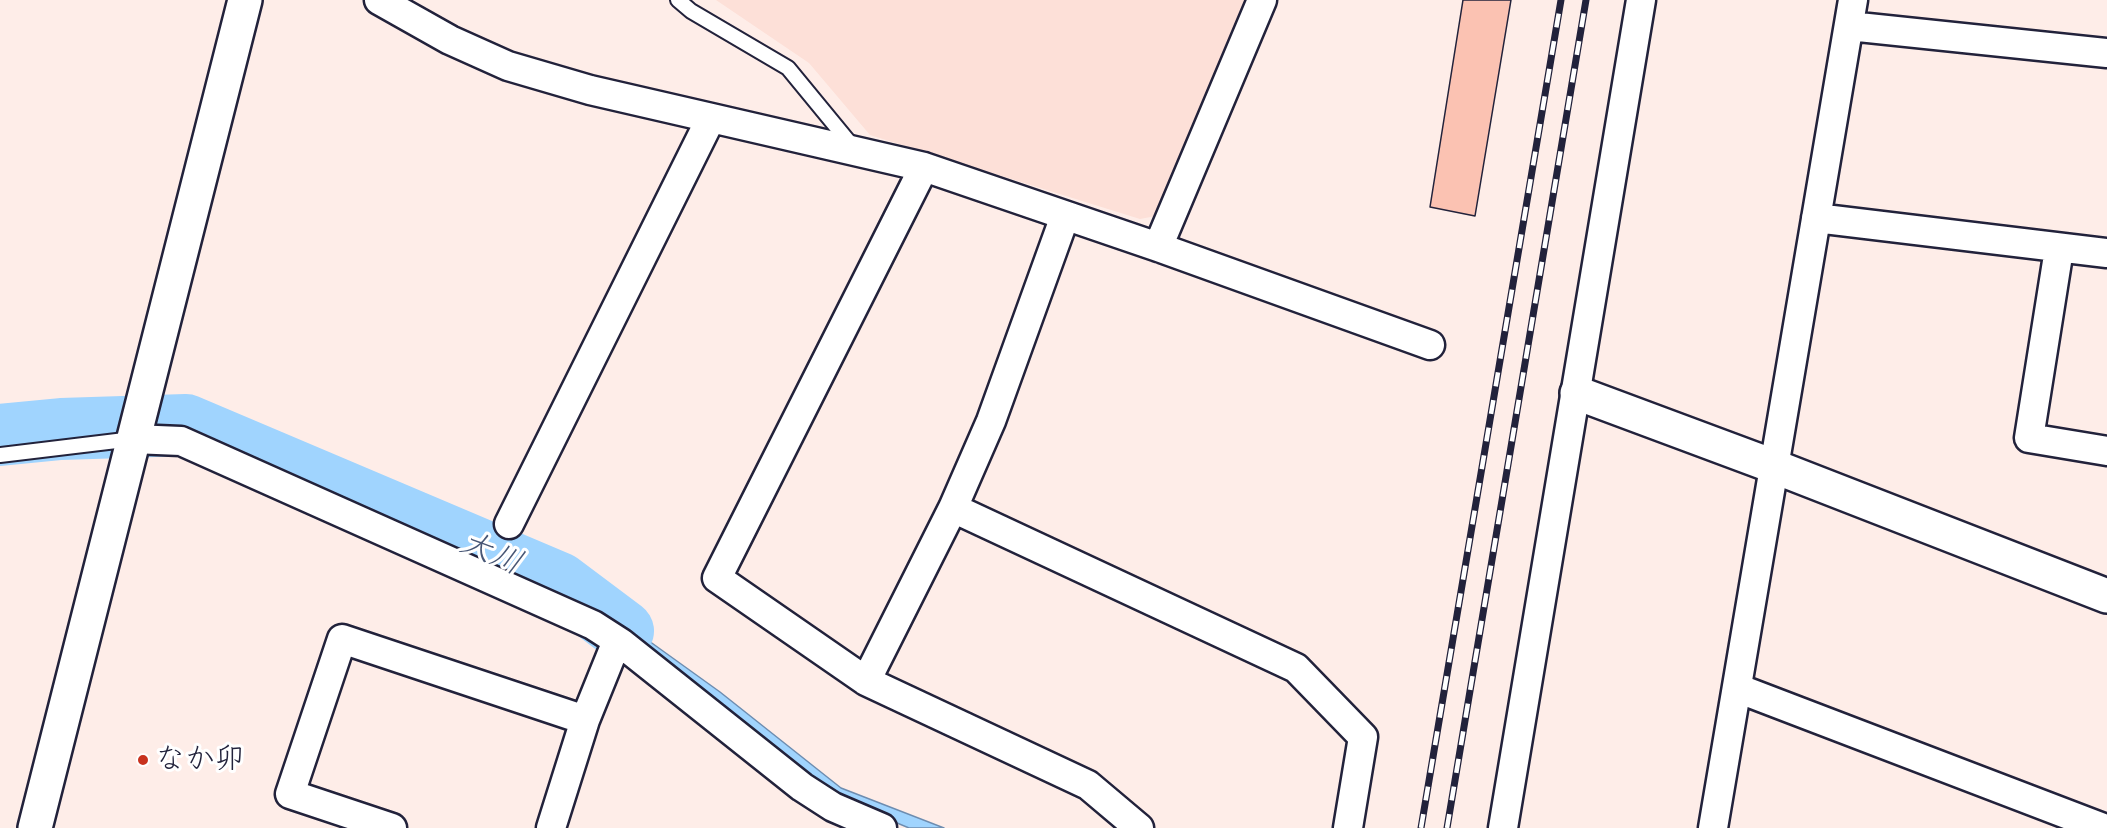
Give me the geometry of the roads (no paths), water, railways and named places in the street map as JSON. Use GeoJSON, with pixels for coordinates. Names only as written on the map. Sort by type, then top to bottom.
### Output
{"type":"FeatureCollection","features":[{"type":"Feature","properties":{"kind":"street"},"geometry":{"type":"LineString","coordinates":[[35,828],[245,0]]}},
{"type":"Feature","properties":{"kind":"street"},"geometry":{"type":"LineString","coordinates":[[379,0],[450,40],[508,66],[590,90],[924,167],[1430,345]]}},
{"type":"Feature","properties":{"kind":"street"},"geometry":{"type":"LineString","coordinates":[[1158,248],[1262,0]]}},
{"type":"Feature","properties":{"kind":"street"},"geometry":{"type":"LineString","coordinates":[[1503,828],[1641,0]]}},
{"type":"Feature","properties":{"kind":"street"},"geometry":{"type":"LineString","coordinates":[[1713,828],[1851,13],[2107,53]]}},
{"type":"Feature","properties":{"kind":"street"},"geometry":{"type":"LineString","coordinates":[[509,524],[711,118]]}},
{"type":"Feature","properties":{"kind":"street"},"geometry":{"type":"LineString","coordinates":[[924,167],[717,578],[866,681],[1088,785],[1125,823]]}},
{"type":"Feature","properties":{"kind":"street"},"geometry":{"type":"LineString","coordinates":[[866,681],[953,508],[991,421],[1065,216]]}},
{"type":"Feature","properties":{"kind":"street"},"geometry":{"type":"LineString","coordinates":[[1816,218],[2107,253]]}},
{"type":"Feature","properties":{"kind":"street"},"geometry":{"type":"LineString","coordinates":[[2059,249],[2029,438],[2107,451]]}},
{"type":"Feature","properties":{"kind":"street"},"geometry":{"type":"LineString","coordinates":[[1577,393],[1773,466],[2107,596]]}},
{"type":"Feature","properties":{"kind":"street"},"geometry":{"type":"LineString","coordinates":[[133,439],[181,441],[582,620],[617,640],[802,787],[833,807],[882,828]]}},
{"type":"Feature","properties":{"kind":"street"},"geometry":{"type":"LineString","coordinates":[[953,508],[1296,668],[1363,737],[1348,828]]}},
{"type":"Feature","properties":{"kind":"street"},"geometry":{"type":"LineString","coordinates":[[392,828],[290,794],[342,639],[585,720]]}},
{"type":"Feature","properties":{"kind":"street"},"geometry":{"type":"LineString","coordinates":[[551,828],[585,720],[617,640]]}},
{"type":"Feature","properties":{"kind":"street"},"geometry":{"type":"LineString","coordinates":[[1737,688],[2103,828]]}},
{"type":"Feature","properties":{"kind":"lane"},"geometry":{"type":"LineString","coordinates":[[678,0],[788,68],[856,150]]}},
{"type":"Feature","properties":{"kind":"lane"},"geometry":{"type":"LineString","coordinates":[[0,455],[133,439]]}},
{"type":"Feature","properties":{"kind":"water"},"geometry":{"type":"Polygon","coordinates":[[[560,577],[720,692],[841,788],[944,828],[909,828],[837,798],[553,586],[560,577]]]}},
{"type":"Feature","properties":{"kind":"waterway","name":"大川"},"geometry":{"type":"LineString","coordinates":[[0,435],[61,429],[186,425],[559,583],[623,631]]}},
{"type":"Feature","properties":{"kind":"railway"},"geometry":{"type":"LineString","coordinates":[[1421,828],[1561,0]]}},
{"type":"Feature","properties":{"kind":"railway"},"geometry":{"type":"LineString","coordinates":[[1447,828],[1586,0]]}},
{"type":"Feature","properties":{"kind":"place","name":"なか卯"},"geometry":{"type":"Point","coordinates":[143,760]}}]}
